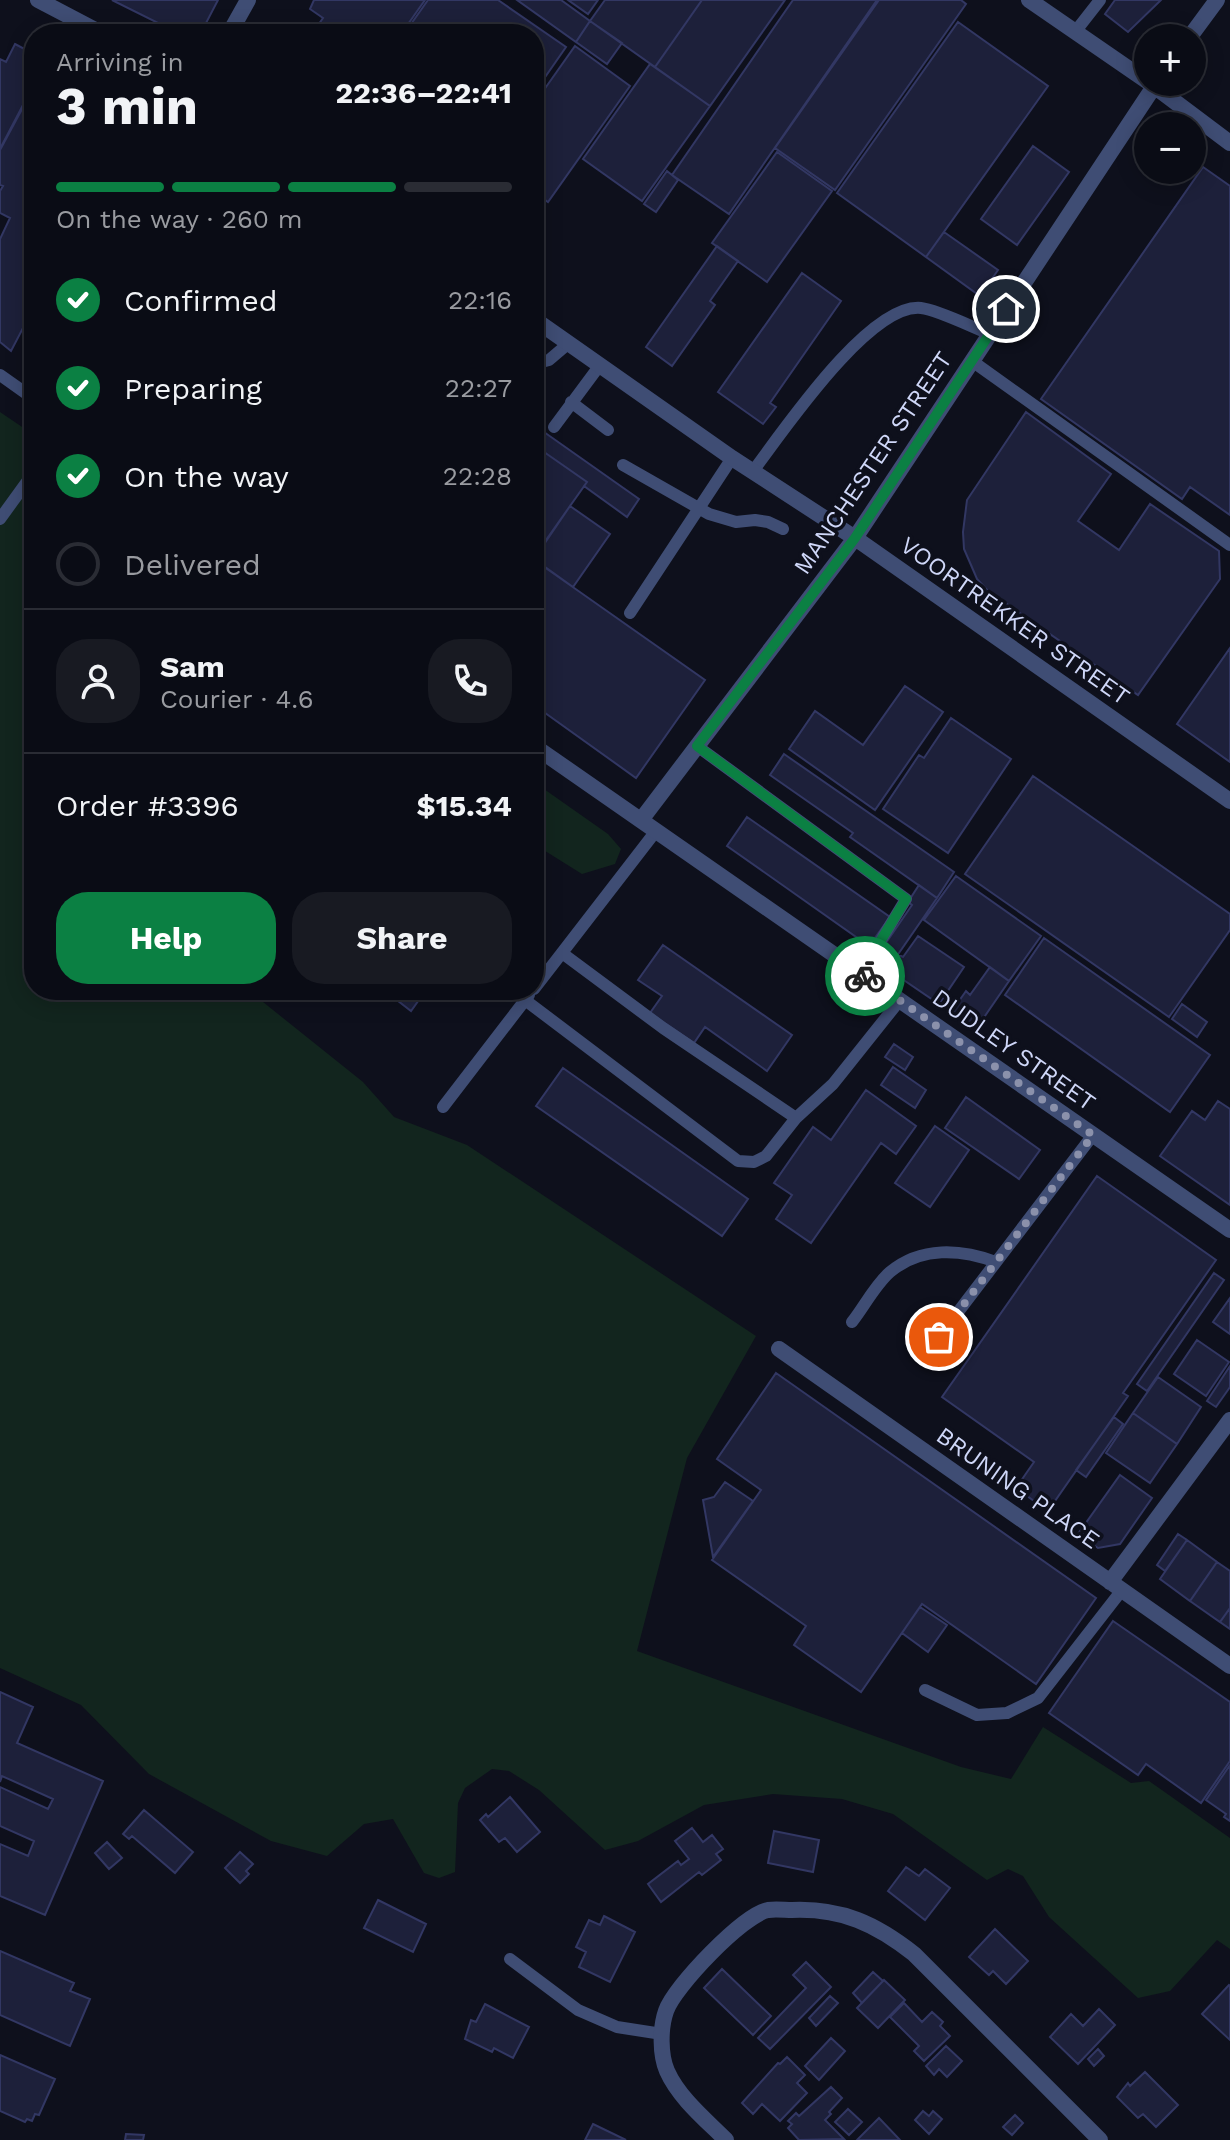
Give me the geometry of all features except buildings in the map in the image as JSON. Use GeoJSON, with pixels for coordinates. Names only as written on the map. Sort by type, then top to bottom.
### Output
{"type":"FeatureCollection","features":[{"type":"Feature","properties":{"kind":"street"},"geometry":{"type":"LineString","coordinates":[[38,0],[84,24]]}},
{"type":"Feature","properties":{"kind":"street"},"geometry":{"type":"LineString","coordinates":[[235,24],[248,0]]}},
{"type":"Feature","properties":{"kind":"street"},"geometry":{"type":"LineString","coordinates":[[1029,0],[1134,70]]}},
{"type":"Feature","properties":{"kind":"street"},"geometry":{"type":"LineString","coordinates":[[1199,24],[1217,0]]}},
{"type":"Feature","properties":{"kind":"street","name":"MANCHESTER STREET"},"geometry":{"type":"LineString","coordinates":[[641,820],[855,538],[1147,96]]}},
{"type":"Feature","properties":{"kind":"street"},"geometry":{"type":"LineString","coordinates":[[1170,96],[1230,143]]}},
{"type":"Feature","properties":{"kind":"street","name":"VOORTREKKER STREET"},"geometry":{"type":"LineString","coordinates":[[544,326],[732,458],[855,538],[1230,801]]}},
{"type":"Feature","properties":{"kind":"street","name":"DUDLEY STREET"},"geometry":{"type":"LineString","coordinates":[[544,753],[1230,1230]]}},
{"type":"Feature","properties":{"kind":"street","name":"BRUNING PLACE"},"geometry":{"type":"LineString","coordinates":[[779,1349],[1230,1666]]}},
{"type":"Feature","properties":{"kind":"street"},"geometry":{"type":"LineString","coordinates":[[1116,1586],[1230,1420]]}},
{"type":"Feature","properties":{"kind":"street"},"geometry":{"type":"LineString","coordinates":[[726,2140],[681,2092],[666,2070],[662,2034],[666,2011],[676,1993],[748,1918],[767,1910],[802,1909],[844,1913],[887,1933],[914,1954],[1100,2140]]}},
{"type":"Feature","properties":{"kind":"lane"},"geometry":{"type":"LineString","coordinates":[[1075,32],[1100,0]]}},
{"type":"Feature","properties":{"kind":"lane"},"geometry":{"type":"LineString","coordinates":[[753,471],[834,366],[869,331],[895,314],[920,308],[990,334]]}},
{"type":"Feature","properties":{"kind":"lane"},"geometry":{"type":"LineString","coordinates":[[544,361],[569,343]]}},
{"type":"Feature","properties":{"kind":"lane"},"geometry":{"type":"LineString","coordinates":[[972,361],[1230,545]]}},
{"type":"Feature","properties":{"kind":"lane"},"geometry":{"type":"LineString","coordinates":[[554,427],[600,365]]}},
{"type":"Feature","properties":{"kind":"lane"},"geometry":{"type":"LineString","coordinates":[[0,375],[24,392]]}},
{"type":"Feature","properties":{"kind":"lane"},"geometry":{"type":"LineString","coordinates":[[571,402],[608,430]]}},
{"type":"Feature","properties":{"kind":"lane"},"geometry":{"type":"LineString","coordinates":[[630,613],[732,458]]}},
{"type":"Feature","properties":{"kind":"lane"},"geometry":{"type":"LineString","coordinates":[[623,465],[709,514],[736,522],[755,520],[783,529]]}},
{"type":"Feature","properties":{"kind":"lane"},"geometry":{"type":"LineString","coordinates":[[0,519],[24,486]]}},
{"type":"Feature","properties":{"kind":"lane"},"geometry":{"type":"LineString","coordinates":[[697,746],[906,899],[861,973]]}},
{"type":"Feature","properties":{"kind":"lane"},"geometry":{"type":"LineString","coordinates":[[544,976],[656,831]]}},
{"type":"Feature","properties":{"kind":"lane"},"geometry":{"type":"LineString","coordinates":[[562,953],[663,1028],[796,1118]]}},
{"type":"Feature","properties":{"kind":"lane"},"geometry":{"type":"LineString","coordinates":[[443,1107],[526,1000]]}},
{"type":"Feature","properties":{"kind":"lane"},"geometry":{"type":"LineString","coordinates":[[542,1000],[738,1161],[754,1162],[766,1156],[796,1118],[833,1084],[900,1000]]}},
{"type":"Feature","properties":{"kind":"lane"},"geometry":{"type":"LineString","coordinates":[[939,1337],[1093,1135]]}},
{"type":"Feature","properties":{"kind":"lane"},"geometry":{"type":"LineString","coordinates":[[852,1322],[889,1272],[920,1255],[942,1251],[973,1253],[996,1262]]}},
{"type":"Feature","properties":{"kind":"lane"},"geometry":{"type":"LineString","coordinates":[[925,1690],[977,1715],[1007,1713],[1038,1698],[1116,1586]]}},
{"type":"Feature","properties":{"kind":"lane"},"geometry":{"type":"LineString","coordinates":[[510,1959],[578,2010],[617,2027],[662,2034]]}},
{"type":"Feature","properties":{"kind":"green space"},"geometry":{"type":"Polygon","coordinates":[[[0,412],[24,428],[24,1000],[260,1000],[363,1082],[394,1117],[467,1145],[756,1336],[687,1458],[637,1651],[961,1767],[1011,1779],[1043,1727],[1131,1783],[1149,1781],[1230,1838],[1230,1949],[1217,1940],[1170,1991],[1138,1998],[1049,1917],[1023,1876],[1008,1869],[987,1880],[893,1814],[842,1799],[773,1794],[704,1805],[638,1841],[605,1850],[539,1790],[509,1771],[492,1769],[465,1788],[458,1803],[455,1872],[439,1878],[424,1873],[393,1819],[364,1824],[327,1856],[271,1841],[149,1774],[81,1705],[0,1668],[0,412]]]}},
{"type":"Feature","properties":{"kind":"green space"},"geometry":{"type":"Polygon","coordinates":[[[544,789],[608,834],[621,849],[615,864],[582,874],[544,850],[544,789]]]}},
{"type":"Feature","properties":{"kind":"way so far"},"geometry":{"type":"LineString","coordinates":[[865,976],[1093,1135],[939,1337]]}},
{"type":"Feature","properties":{"kind":"route"},"geometry":{"type":"LineString","coordinates":[[865,976],[861,973],[906,899],[697,746],[855,538],[1006,309]]}}]}
